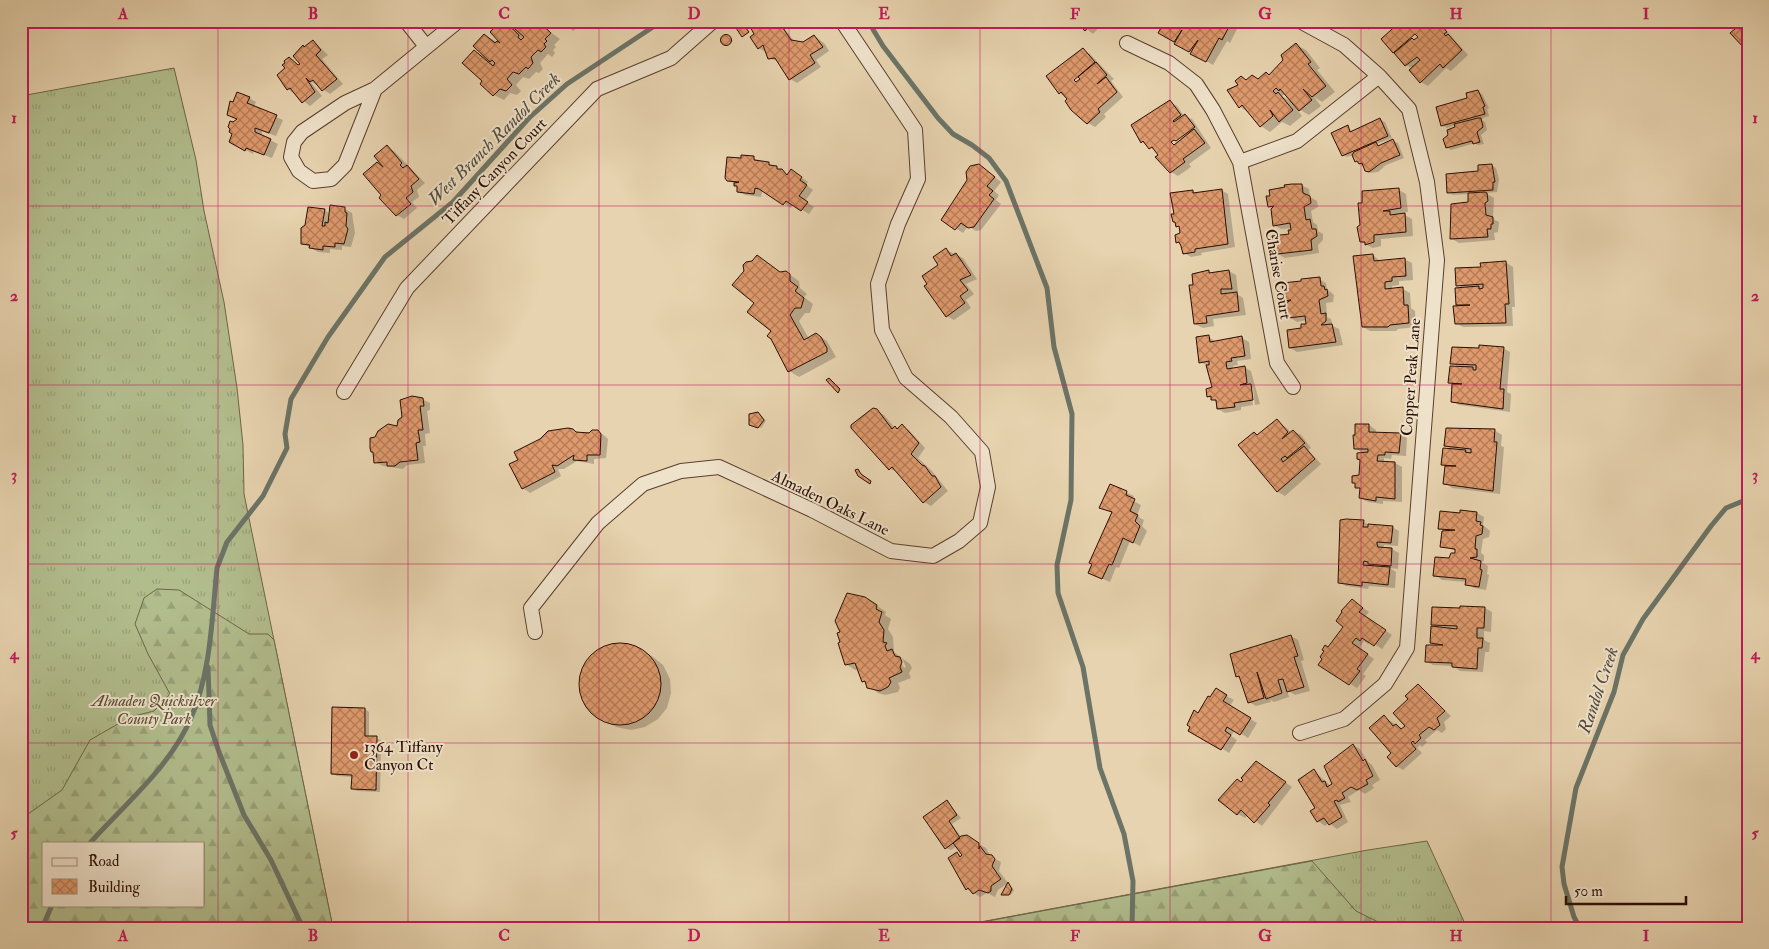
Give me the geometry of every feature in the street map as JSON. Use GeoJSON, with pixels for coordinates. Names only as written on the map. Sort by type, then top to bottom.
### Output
{"type":"FeatureCollection","features":[{"type":"Feature","properties":{"kind":"street"},"geometry":{"type":"LineString","coordinates":[[406,21],[425,45]]}},
{"type":"Feature","properties":{"kind":"street"},"geometry":{"type":"LineString","coordinates":[[375,89],[345,165],[332,179],[313,181],[299,171],[291,157],[294,142],[302,132],[345,103],[375,89],[425,45],[458,21]]}},
{"type":"Feature","properties":{"kind":"street","name":"Tiffany Canyon Court"},"geometry":{"type":"LineString","coordinates":[[344,392],[407,288],[597,89],[671,58],[713,21]]}},
{"type":"Feature","properties":{"kind":"street","name":"Almaden Oaks Lane"},"geometry":{"type":"LineString","coordinates":[[535,632],[531,608],[598,523],[643,484],[681,471],[719,467],[812,510],[891,551],[933,556],[959,541],[980,523],[988,487],[982,452],[951,418],[906,378],[882,330],[878,284],[898,224],[918,179],[916,130],[842,21]]}},
{"type":"Feature","properties":{"kind":"street","name":"Copper Peak Lane"},"geometry":{"type":"LineString","coordinates":[[1300,21],[1344,45],[1379,76],[1409,109],[1427,182],[1437,260],[1407,648],[1385,684],[1344,719],[1300,733]]}},
{"type":"Feature","properties":{"kind":"street","name":"Charise Court"},"geometry":{"type":"LineString","coordinates":[[1127,42],[1169,63],[1196,84],[1213,110],[1240,162],[1277,364],[1293,388]]}},
{"type":"Feature","properties":{"kind":"street"},"geometry":{"type":"LineString","coordinates":[[1240,162],[1297,141],[1379,76]]}},
{"type":"Feature","properties":{"kind":"green space","name":"Almaden Quicksilver County Park"},"geometry":{"type":"Polygon","coordinates":[[[174,68],[196,160],[204,211],[224,302],[237,388],[243,445],[244,494],[333,928],[21,928],[21,96],[174,68]]]}},
{"type":"Feature","properties":{"kind":"green space"},"geometry":{"type":"Polygon","coordinates":[[[157,589],[179,590],[249,634],[268,634],[274,640],[333,928],[21,928],[21,819],[62,790],[90,740],[130,717],[154,711],[170,694],[148,654],[135,624],[144,598],[157,589]]]}},
{"type":"Feature","properties":{"kind":"green space"},"geometry":{"type":"Polygon","coordinates":[[[1427,841],[1467,928],[948,928],[1368,850],[1427,841]]]}},
{"type":"Feature","properties":{"kind":"green space"},"geometry":{"type":"Polygon","coordinates":[[[1312,861],[1356,911],[1390,928],[950,928],[1312,861]]]}},
{"type":"Feature","properties":{"kind":"building"},"geometry":{"type":"Polygon","coordinates":[[[500,21],[504,21],[519,35],[518,37],[521,40],[524,37],[506,21],[538,21],[551,33],[545,39],[547,41],[544,44],[546,47],[541,52],[538,50],[531,57],[533,63],[528,69],[526,67],[519,74],[513,72],[507,79],[512,85],[506,91],[500,89],[493,96],[480,84],[482,81],[462,63],[474,50],[493,66],[495,63],[492,60],[490,62],[473,46],[484,34],[495,43],[497,41],[500,43],[490,32],[500,21]]]}},
{"type":"Feature","properties":{"kind":"building"},"geometry":{"type":"Polygon","coordinates":[[[560,21],[577,21],[565,28],[562,24],[560,25],[560,21]]]}},
{"type":"Feature","properties":{"kind":"building"},"geometry":{"type":"Polygon","coordinates":[[[747,21],[775,21],[781,25],[791,40],[803,42],[814,35],[823,47],[810,55],[815,63],[789,80],[775,58],[768,59],[763,45],[758,49],[750,37],[754,34],[747,21]]]}},
{"type":"Feature","properties":{"kind":"building"},"geometry":{"type":"Polygon","coordinates":[[[1075,21],[1094,21],[1085,31],[1075,21]]]}},
{"type":"Feature","properties":{"kind":"building"},"geometry":{"type":"Polygon","coordinates":[[[1165,21],[1232,21],[1222,40],[1219,38],[1206,62],[1190,54],[1198,40],[1189,52],[1174,44],[1182,30],[1174,42],[1158,33],[1165,21]]]}},
{"type":"Feature","properties":{"kind":"building"},"geometry":{"type":"Polygon","coordinates":[[[1401,21],[1438,21],[1447,32],[1444,34],[1446,36],[1448,34],[1462,50],[1443,68],[1440,64],[1420,83],[1409,70],[1420,60],[1417,57],[1405,66],[1394,53],[1412,38],[1414,40],[1418,37],[1415,34],[1393,53],[1381,39],[1401,21]]]}},
{"type":"Feature","properties":{"kind":"building"},"geometry":{"type":"Polygon","coordinates":[[[1730,21],[1748,21],[1748,46],[1745,49],[1730,33],[1736,28],[1730,21]]]}},
{"type":"Feature","properties":{"kind":"building"},"geometry":{"type":"Polygon","coordinates":[[[742,23],[749,32],[742,37],[736,28],[742,23]]]}},
{"type":"Feature","properties":{"kind":"building"},"geometry":{"type":"Polygon","coordinates":[[[724,35],[728,35],[731,40],[730,44],[724,45],[721,42],[721,38],[724,35]]]}},
{"type":"Feature","properties":{"kind":"building"},"geometry":{"type":"Polygon","coordinates":[[[313,40],[321,50],[316,55],[337,79],[322,91],[313,80],[310,82],[306,78],[315,92],[302,103],[290,88],[287,90],[277,75],[285,68],[282,65],[289,57],[298,65],[300,64],[293,56],[303,45],[304,47],[313,40]]]}},
{"type":"Feature","properties":{"kind":"building"},"geometry":{"type":"Polygon","coordinates":[[[1296,43],[1311,62],[1308,64],[1326,86],[1312,97],[1303,89],[1312,100],[1299,111],[1280,89],[1279,91],[1276,88],[1273,91],[1276,94],[1278,92],[1293,110],[1279,122],[1270,110],[1273,116],[1260,127],[1242,105],[1239,108],[1227,90],[1238,85],[1235,81],[1241,76],[1246,80],[1252,75],[1258,79],[1266,72],[1269,75],[1283,60],[1281,55],[1296,43]]]}},
{"type":"Feature","properties":{"kind":"building"},"geometry":{"type":"Polygon","coordinates":[[[1083,48],[1095,62],[1074,80],[1076,82],[1080,79],[1078,77],[1096,62],[1107,75],[1097,84],[1106,77],[1117,92],[1098,109],[1100,112],[1087,124],[1071,110],[1065,101],[1067,99],[1061,92],[1059,94],[1046,76],[1083,48]]]}},
{"type":"Feature","properties":{"kind":"building"},"geometry":{"type":"Polygon","coordinates":[[[1478,90],[1485,106],[1483,107],[1485,114],[1441,126],[1436,107],[1467,98],[1466,93],[1478,90]]]}},
{"type":"Feature","properties":{"kind":"building"},"geometry":{"type":"Polygon","coordinates":[[[237,92],[250,97],[247,103],[277,115],[269,133],[255,128],[255,132],[271,139],[264,155],[246,148],[245,151],[229,142],[232,134],[229,132],[230,129],[228,127],[230,121],[233,122],[237,119],[227,115],[230,101],[233,102],[237,92]]]}},
{"type":"Feature","properties":{"kind":"building"},"geometry":{"type":"Polygon","coordinates":[[[1170,100],[1181,115],[1173,121],[1185,114],[1195,127],[1176,141],[1171,142],[1174,145],[1194,129],[1205,143],[1183,159],[1185,162],[1170,173],[1155,157],[1158,155],[1152,147],[1149,149],[1143,141],[1141,143],[1131,125],[1170,100]]]}},
{"type":"Feature","properties":{"kind":"building"},"geometry":{"type":"Polygon","coordinates":[[[1380,118],[1388,136],[1342,156],[1331,133],[1348,125],[1350,132],[1380,118]]]}},
{"type":"Feature","properties":{"kind":"building"},"geometry":{"type":"Polygon","coordinates":[[[1481,118],[1483,127],[1477,132],[1480,142],[1473,144],[1472,141],[1446,148],[1443,139],[1448,135],[1447,130],[1455,127],[1454,124],[1481,118]]]}},
{"type":"Feature","properties":{"kind":"building"},"geometry":{"type":"Polygon","coordinates":[[[1393,139],[1400,155],[1381,163],[1369,172],[1365,171],[1362,163],[1355,162],[1352,155],[1354,152],[1376,142],[1378,146],[1393,139]]]}},
{"type":"Feature","properties":{"kind":"building"},"geometry":{"type":"Polygon","coordinates":[[[387,145],[402,163],[400,165],[403,168],[407,165],[419,179],[411,186],[413,192],[406,198],[411,204],[396,216],[379,198],[381,195],[363,174],[377,162],[383,167],[374,156],[387,145]]]}},
{"type":"Feature","properties":{"kind":"building"},"geometry":{"type":"Polygon","coordinates":[[[741,155],[754,156],[754,160],[769,162],[769,165],[777,166],[777,169],[782,169],[787,175],[791,169],[802,177],[800,180],[807,185],[799,196],[808,202],[801,211],[786,201],[783,205],[759,189],[755,188],[754,194],[737,192],[737,186],[734,186],[734,183],[739,182],[727,181],[725,178],[727,157],[741,158],[741,155]]]}},
{"type":"Feature","properties":{"kind":"building"},"geometry":{"type":"Polygon","coordinates":[[[979,164],[995,177],[987,186],[993,191],[989,195],[994,199],[974,227],[968,228],[961,223],[955,230],[941,220],[967,180],[966,172],[970,166],[979,164]]]}},
{"type":"Feature","properties":{"kind":"building"},"geometry":{"type":"Polygon","coordinates":[[[1492,164],[1495,182],[1493,182],[1493,190],[1447,193],[1446,174],[1478,171],[1478,165],[1492,164]]]}},
{"type":"Feature","properties":{"kind":"building"},"geometry":{"type":"Polygon","coordinates":[[[1292,184],[1302,184],[1303,193],[1310,196],[1311,203],[1304,207],[1306,220],[1310,219],[1312,229],[1316,229],[1317,236],[1311,240],[1312,250],[1277,254],[1272,236],[1289,234],[1288,230],[1291,230],[1290,223],[1273,226],[1271,209],[1274,206],[1268,207],[1266,196],[1270,196],[1269,190],[1292,184]]]}},
{"type":"Feature","properties":{"kind":"building"},"geometry":{"type":"Polygon","coordinates":[[[1399,188],[1401,208],[1383,211],[1390,211],[1390,215],[1405,213],[1406,232],[1374,235],[1374,242],[1365,245],[1365,242],[1360,242],[1357,227],[1360,225],[1358,203],[1362,203],[1362,191],[1399,188]]]}},
{"type":"Feature","properties":{"kind":"building"},"geometry":{"type":"Polygon","coordinates":[[[1222,189],[1228,244],[1195,249],[1195,252],[1183,254],[1179,242],[1176,243],[1175,235],[1180,233],[1179,226],[1176,227],[1171,214],[1174,214],[1170,193],[1193,190],[1193,193],[1222,189]]]}},
{"type":"Feature","properties":{"kind":"building"},"geometry":{"type":"Polygon","coordinates":[[[1468,193],[1487,193],[1488,201],[1485,203],[1486,215],[1493,217],[1491,229],[1487,229],[1488,237],[1450,239],[1451,204],[1468,202],[1468,193]]]}},
{"type":"Feature","properties":{"kind":"building"},"geometry":{"type":"Polygon","coordinates":[[[330,205],[345,207],[345,212],[347,213],[346,226],[348,229],[344,244],[335,243],[335,247],[323,246],[323,250],[309,248],[310,245],[301,244],[301,228],[305,225],[308,207],[325,209],[322,226],[325,226],[325,222],[328,223],[330,205]]]}},
{"type":"Feature","properties":{"kind":"building"},"geometry":{"type":"Polygon","coordinates":[[[946,248],[951,256],[956,253],[971,275],[960,280],[968,290],[960,296],[965,303],[946,317],[924,286],[927,284],[922,276],[938,265],[933,257],[946,248]]]}},
{"type":"Feature","properties":{"kind":"building"},"geometry":{"type":"Polygon","coordinates":[[[1373,254],[1374,261],[1405,258],[1406,276],[1392,277],[1392,281],[1385,282],[1385,289],[1403,287],[1404,305],[1408,305],[1409,323],[1390,325],[1388,327],[1362,327],[1353,256],[1373,254]]]}},
{"type":"Feature","properties":{"kind":"building"},"geometry":{"type":"Polygon","coordinates":[[[757,255],[780,272],[786,271],[790,274],[790,281],[798,287],[795,291],[804,298],[801,308],[795,308],[790,315],[804,340],[816,333],[821,337],[827,348],[827,352],[788,372],[771,339],[767,336],[771,331],[747,312],[754,303],[732,285],[744,271],[743,265],[746,262],[752,261],[757,255]]]}},
{"type":"Feature","properties":{"kind":"building"},"geometry":{"type":"Polygon","coordinates":[[[1506,261],[1509,304],[1505,304],[1506,323],[1455,324],[1453,306],[1470,305],[1456,305],[1455,288],[1479,286],[1479,289],[1483,288],[1483,284],[1456,286],[1455,268],[1481,267],[1480,263],[1506,261]]]}},
{"type":"Feature","properties":{"kind":"building"},"geometry":{"type":"Polygon","coordinates":[[[1209,270],[1209,273],[1229,270],[1232,289],[1221,289],[1221,294],[1237,292],[1239,311],[1206,316],[1207,323],[1194,324],[1189,285],[1193,285],[1192,274],[1209,270]]]}},
{"type":"Feature","properties":{"kind":"building"},"geometry":{"type":"Polygon","coordinates":[[[1320,277],[1321,286],[1324,286],[1325,290],[1327,289],[1328,296],[1319,300],[1321,314],[1326,313],[1326,321],[1321,325],[1332,324],[1336,342],[1289,348],[1287,330],[1301,328],[1301,324],[1306,324],[1305,316],[1288,318],[1286,303],[1291,300],[1284,301],[1282,283],[1320,277]]]}},
{"type":"Feature","properties":{"kind":"building"},"geometry":{"type":"Polygon","coordinates":[[[1209,335],[1210,342],[1242,336],[1245,356],[1231,358],[1232,361],[1226,362],[1227,369],[1245,366],[1247,383],[1240,385],[1251,384],[1253,400],[1234,403],[1235,407],[1217,409],[1216,400],[1211,400],[1211,396],[1207,397],[1206,389],[1212,387],[1206,365],[1209,365],[1209,361],[1199,363],[1196,337],[1209,335]]]}},
{"type":"Feature","properties":{"kind":"building"},"geometry":{"type":"Polygon","coordinates":[[[1479,345],[1504,347],[1500,389],[1504,389],[1503,409],[1451,402],[1452,384],[1462,384],[1448,383],[1450,366],[1473,367],[1473,370],[1476,370],[1476,365],[1450,364],[1452,347],[1479,348],[1479,345]]]}},
{"type":"Feature","properties":{"kind":"building"},"geometry":{"type":"Polygon","coordinates":[[[829,378],[840,389],[838,393],[826,380],[829,378]]]}},
{"type":"Feature","properties":{"kind":"building"},"geometry":{"type":"Polygon","coordinates":[[[412,396],[423,398],[424,406],[420,406],[423,430],[418,430],[420,442],[416,443],[418,460],[400,462],[395,466],[387,466],[387,462],[374,463],[373,452],[371,452],[370,448],[370,438],[375,437],[378,431],[388,424],[397,426],[398,420],[402,417],[400,400],[412,396]]]}},
{"type":"Feature","properties":{"kind":"building"},"geometry":{"type":"Polygon","coordinates":[[[873,408],[877,409],[892,429],[895,426],[897,429],[902,424],[919,443],[911,454],[925,466],[932,476],[935,476],[941,487],[923,503],[892,467],[889,470],[851,428],[851,425],[873,408]]]}},
{"type":"Feature","properties":{"kind":"building"},"geometry":{"type":"Polygon","coordinates":[[[758,412],[764,420],[758,428],[749,425],[749,414],[758,412]]]}},
{"type":"Feature","properties":{"kind":"building"},"geometry":{"type":"Polygon","coordinates":[[[1277,419],[1288,432],[1282,439],[1293,430],[1305,443],[1287,458],[1285,456],[1281,459],[1283,462],[1304,446],[1315,459],[1277,492],[1238,445],[1254,432],[1257,435],[1277,419]]]}},
{"type":"Feature","properties":{"kind":"building"},"geometry":{"type":"Polygon","coordinates":[[[1355,424],[1369,424],[1369,432],[1401,433],[1399,453],[1385,452],[1385,455],[1378,455],[1377,461],[1395,462],[1395,499],[1376,497],[1376,501],[1359,498],[1360,488],[1355,488],[1355,483],[1352,483],[1352,476],[1359,475],[1360,460],[1357,459],[1357,453],[1368,452],[1368,449],[1354,449],[1353,435],[1355,435],[1355,424]]]}},
{"type":"Feature","properties":{"kind":"building"},"geometry":{"type":"Polygon","coordinates":[[[568,428],[576,432],[589,433],[592,430],[598,430],[601,434],[600,455],[587,455],[587,461],[573,460],[574,455],[557,466],[552,465],[555,472],[522,489],[509,464],[518,460],[514,452],[540,439],[548,431],[568,428]]]}},
{"type":"Feature","properties":{"kind":"building"},"geometry":{"type":"Polygon","coordinates":[[[1446,428],[1495,429],[1494,442],[1497,442],[1493,491],[1443,484],[1445,466],[1456,466],[1441,465],[1443,448],[1466,450],[1465,452],[1471,453],[1471,449],[1444,446],[1446,428]]]}},
{"type":"Feature","properties":{"kind":"building"},"geometry":{"type":"Polygon","coordinates":[[[858,469],[861,474],[871,481],[870,484],[858,476],[855,470],[858,469]]]}},
{"type":"Feature","properties":{"kind":"building"},"geometry":{"type":"Polygon","coordinates":[[[1110,484],[1127,491],[1126,495],[1135,499],[1130,511],[1138,515],[1135,521],[1140,526],[1133,543],[1123,538],[1112,565],[1109,564],[1102,579],[1088,573],[1092,564],[1089,563],[1112,512],[1099,508],[1110,484]]]}},
{"type":"Feature","properties":{"kind":"building"},"geometry":{"type":"Polygon","coordinates":[[[1460,510],[1477,512],[1476,521],[1481,522],[1480,525],[1483,526],[1482,534],[1476,536],[1475,549],[1477,549],[1477,557],[1470,558],[1481,561],[1480,569],[1482,570],[1479,587],[1465,585],[1466,579],[1433,576],[1435,557],[1449,558],[1451,553],[1455,553],[1455,549],[1440,547],[1442,531],[1455,530],[1438,529],[1440,511],[1460,513],[1460,510]]]}},
{"type":"Feature","properties":{"kind":"building"},"geometry":{"type":"Polygon","coordinates":[[[1340,520],[1364,520],[1363,527],[1368,527],[1368,524],[1393,526],[1391,543],[1377,542],[1378,547],[1392,548],[1391,566],[1368,564],[1368,562],[1364,561],[1363,565],[1390,567],[1388,585],[1362,582],[1362,586],[1338,583],[1340,520]]]}},
{"type":"Feature","properties":{"kind":"building"},"geometry":{"type":"Polygon","coordinates":[[[847,593],[865,597],[877,605],[876,609],[882,612],[879,622],[884,630],[883,642],[887,643],[885,646],[887,651],[892,649],[895,656],[900,657],[902,662],[900,667],[902,672],[889,678],[891,682],[888,687],[880,691],[867,688],[865,681],[862,682],[855,663],[845,665],[838,643],[840,642],[837,633],[840,632],[835,621],[847,593]]]}},
{"type":"Feature","properties":{"kind":"building"},"geometry":{"type":"Polygon","coordinates":[[[1352,599],[1363,608],[1359,612],[1386,630],[1374,646],[1362,638],[1360,641],[1356,638],[1352,643],[1368,654],[1357,669],[1360,671],[1349,685],[1318,665],[1322,659],[1320,657],[1325,645],[1328,647],[1343,627],[1336,621],[1341,611],[1352,599]]]}},
{"type":"Feature","properties":{"kind":"building"},"geometry":{"type":"Polygon","coordinates":[[[1460,606],[1485,607],[1484,628],[1477,628],[1477,638],[1483,638],[1482,648],[1478,648],[1477,669],[1452,667],[1452,663],[1425,662],[1426,645],[1443,645],[1430,643],[1431,626],[1457,629],[1457,626],[1431,625],[1432,607],[1460,608],[1460,606]]]}},
{"type":"Feature","properties":{"kind":"building"},"geometry":{"type":"Polygon","coordinates":[[[1291,635],[1298,656],[1294,657],[1304,687],[1287,692],[1283,679],[1278,680],[1282,693],[1266,699],[1257,672],[1264,698],[1248,703],[1239,676],[1236,677],[1230,654],[1291,635]]]}},
{"type":"Feature","properties":{"kind":"building"},"geometry":{"type":"Polygon","coordinates":[[[620,643],[636,646],[649,655],[658,668],[661,684],[658,700],[649,713],[636,722],[620,725],[604,722],[591,713],[582,700],[579,684],[582,668],[591,655],[604,646],[620,643]]]}},
{"type":"Feature","properties":{"kind":"building"},"geometry":{"type":"Polygon","coordinates":[[[1418,684],[1445,711],[1437,718],[1440,725],[1434,730],[1429,727],[1419,735],[1421,738],[1415,744],[1413,741],[1411,743],[1416,749],[1396,767],[1387,757],[1391,753],[1369,728],[1384,715],[1393,726],[1396,724],[1401,729],[1405,726],[1393,713],[1408,699],[1405,696],[1418,684]]]}},
{"type":"Feature","properties":{"kind":"building"},"geometry":{"type":"Polygon","coordinates":[[[1216,688],[1227,695],[1223,701],[1251,718],[1240,735],[1227,727],[1225,731],[1231,735],[1221,750],[1188,731],[1190,727],[1187,725],[1194,710],[1198,713],[1208,696],[1210,697],[1216,688]]]}},
{"type":"Feature","properties":{"kind":"building","name":"1364 Tiffany Canyon Ct"},"geometry":{"type":"Polygon","coordinates":[[[332,707],[365,708],[365,736],[377,736],[376,790],[351,789],[352,775],[331,774],[332,707]]]}},
{"type":"Feature","properties":{"kind":"building"},"geometry":{"type":"Polygon","coordinates":[[[1353,744],[1363,761],[1365,759],[1373,776],[1366,780],[1368,784],[1357,790],[1351,787],[1342,793],[1345,798],[1338,802],[1337,800],[1334,801],[1342,817],[1329,825],[1324,818],[1317,822],[1310,811],[1315,808],[1298,780],[1314,769],[1322,782],[1325,781],[1327,787],[1332,784],[1324,766],[1353,744]]]}},
{"type":"Feature","properties":{"kind":"building"},"geometry":{"type":"Polygon","coordinates":[[[1256,761],[1286,782],[1268,803],[1270,805],[1254,823],[1241,810],[1237,815],[1218,800],[1237,779],[1241,782],[1243,780],[1241,778],[1256,761]]]}},
{"type":"Feature","properties":{"kind":"building"},"geometry":{"type":"Polygon","coordinates":[[[947,800],[957,815],[949,821],[960,838],[945,849],[923,817],[947,800]]]}},
{"type":"Feature","properties":{"kind":"building"},"geometry":{"type":"Polygon","coordinates":[[[967,835],[979,843],[979,849],[980,846],[986,854],[992,855],[995,859],[992,866],[1001,879],[991,886],[991,891],[988,893],[979,890],[973,894],[968,888],[966,890],[948,858],[957,852],[960,857],[962,855],[953,843],[961,836],[967,835]]]}},
{"type":"Feature","properties":{"kind":"building"},"geometry":{"type":"Polygon","coordinates":[[[1008,882],[1012,889],[1009,895],[1001,895],[1008,882]]]}},
{"type":"Feature","properties":{"kind":"waterway","name":"West Branch Randol Creek"},"geometry":{"type":"LineString","coordinates":[[91,842],[159,769],[182,736],[191,718],[198,700],[207,663],[217,568],[227,542],[263,496],[287,448],[285,434],[291,399],[328,337],[385,257],[453,202],[529,118],[567,84],[662,21]]}},
{"type":"Feature","properties":{"kind":"waterway"},"geometry":{"type":"LineString","coordinates":[[868,21],[883,46],[938,118],[953,134],[989,158],[1006,181],[1047,288],[1054,347],[1072,414],[1071,500],[1057,565],[1058,593],[1083,667],[1100,768],[1124,834],[1133,881],[1132,928]]}},
{"type":"Feature","properties":{"kind":"waterway","name":"Randol Creek"},"geometry":{"type":"LineString","coordinates":[[1580,928],[1574,917],[1564,884],[1562,867],[1576,788],[1614,692],[1623,655],[1643,619],[1711,526],[1726,508],[1748,499]]}},
{"type":"Feature","properties":{"kind":"waterway"},"geometry":{"type":"LineString","coordinates":[[208,667],[210,725],[219,752],[244,815],[271,860],[303,928]]}},
{"type":"Feature","properties":{"kind":"waterway","name":"West Branch Randol Creek"},"geometry":{"type":"LineString","coordinates":[[42,928],[52,906]]}},
{"type":"Feature","properties":{"kind":"place","name":"1364 Tiffany Canyon Ct"},"geometry":{"type":"Point","coordinates":[354,755]}}]}
